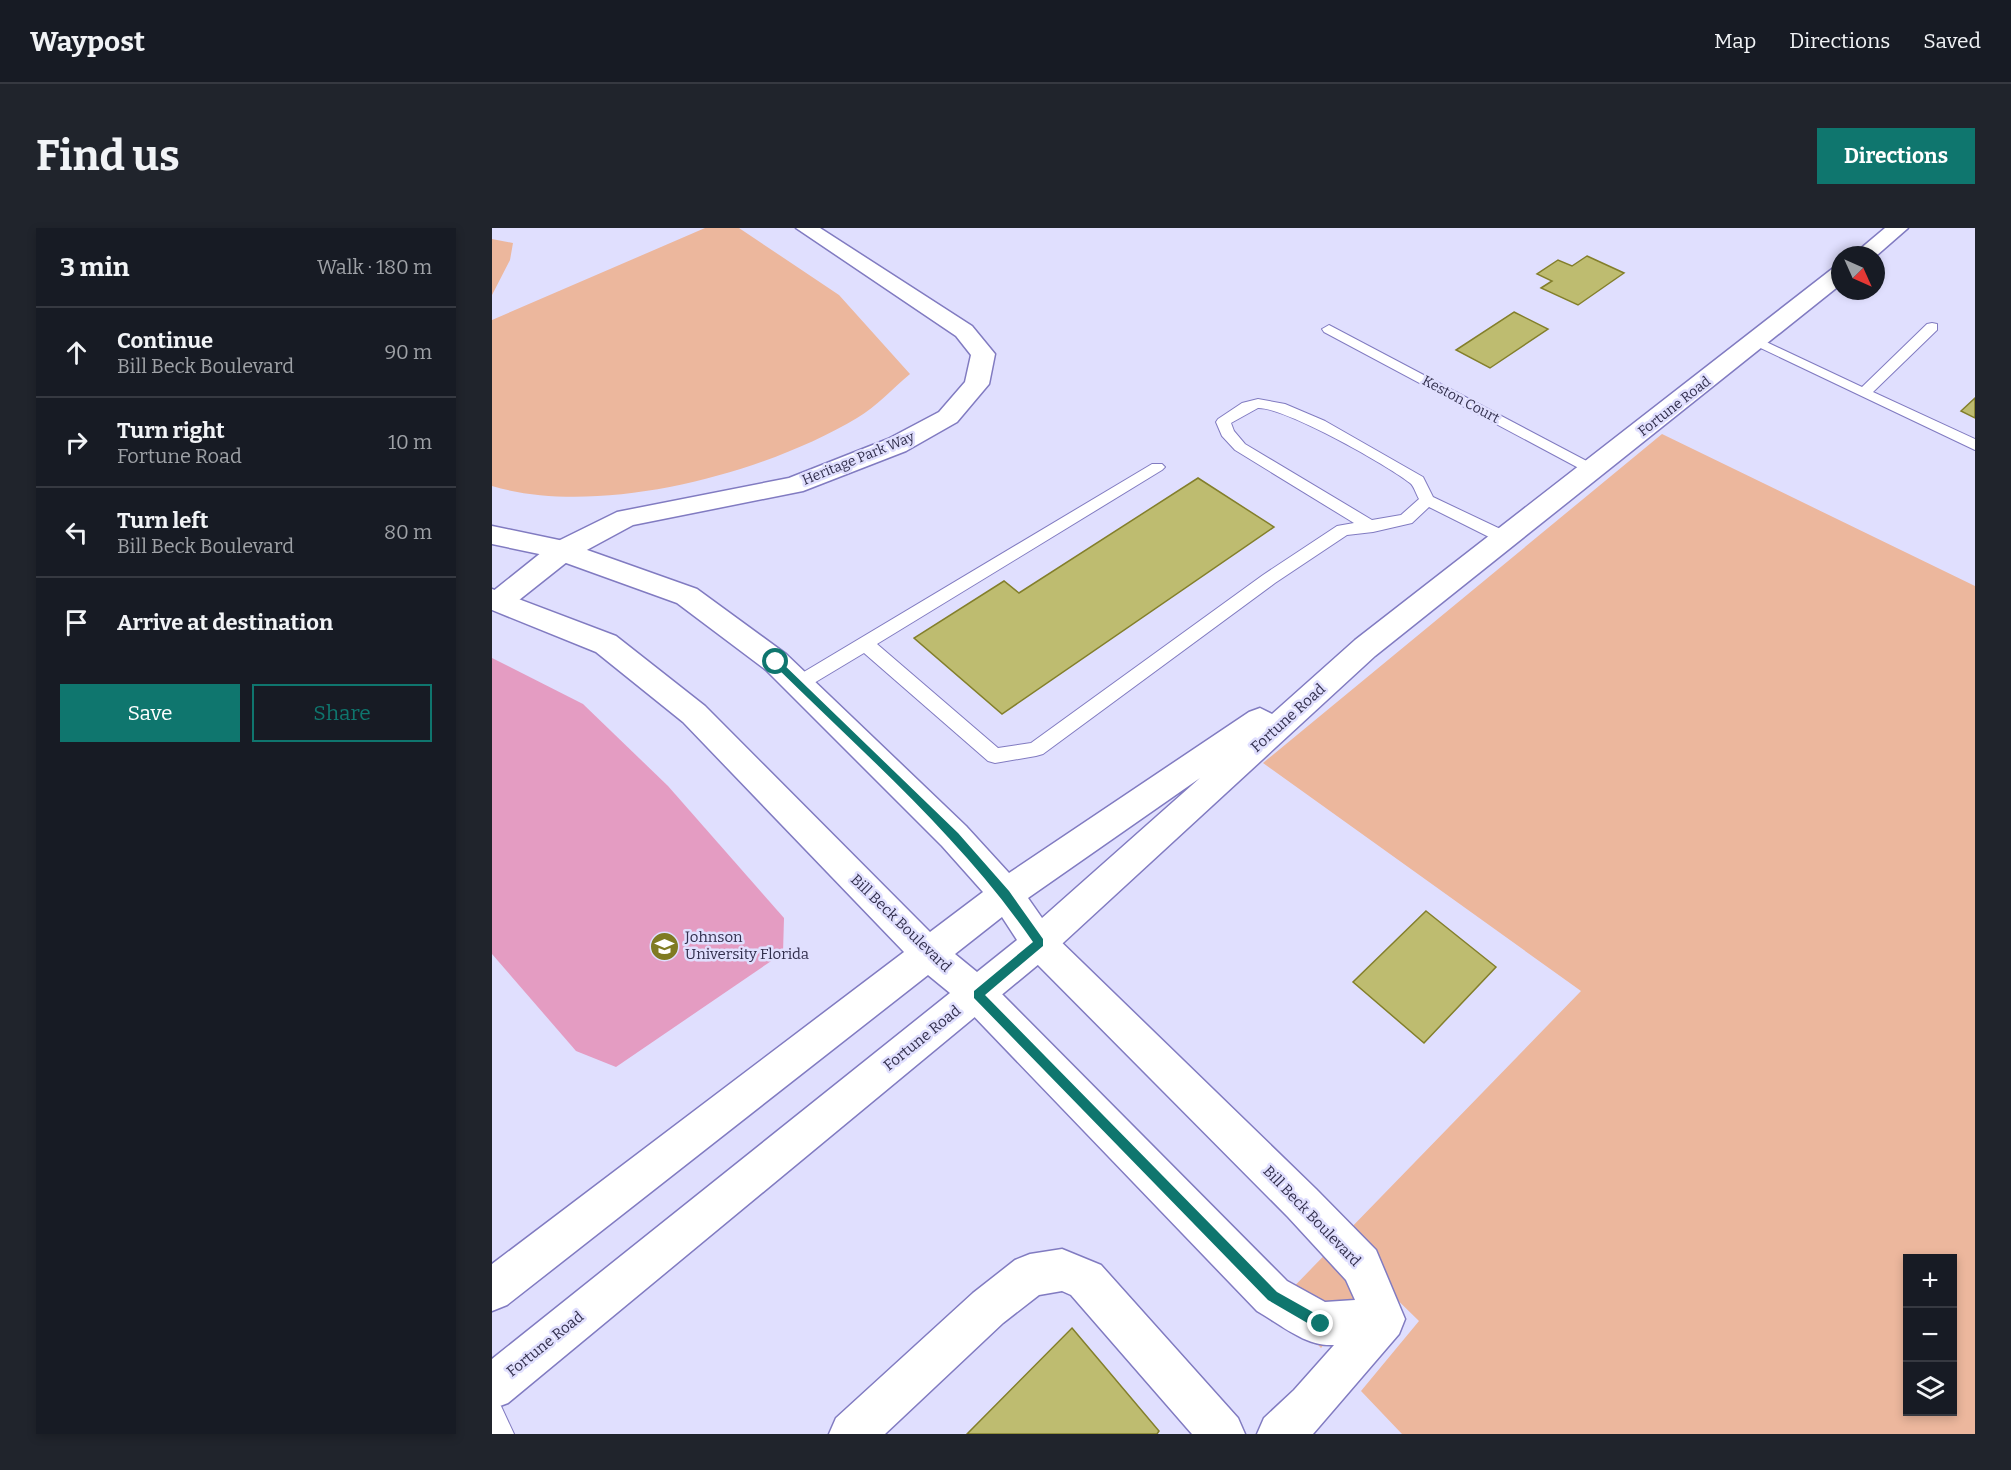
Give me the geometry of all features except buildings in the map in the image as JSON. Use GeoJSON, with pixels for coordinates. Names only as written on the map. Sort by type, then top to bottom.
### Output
{"type":"FeatureCollection","features":[{"type":"Feature","properties":{"kind":"street","name":"Heritage Park Way"},"geometry":{"type":"LineString","coordinates":[[496,600],[562,551],[626,518],[794,485],[897,445],[948,417],[976,384],[983,354],[964,331],[806,228]]}},
{"type":"Feature","properties":{"kind":"street"},"geometry":{"type":"LineString","coordinates":[[1875,246],[1898,228]]}},
{"type":"Feature","properties":{"kind":"street","name":"Fortune Road"},"geometry":{"type":"LineString","coordinates":[[492,1290],[1006,894],[1365,648],[1831,281]]}},
{"type":"Feature","properties":{"kind":"street","name":"Bill Beck Boulevard"},"geometry":{"type":"LineString","coordinates":[[492,536],[562,551],[687,596],[776,662],[954,836],[1006,894],[1039,943],[1302,1203],[1361,1265],[1384,1319],[1321,1324],[1272,1296],[977,994],[928,953],[694,714],[606,644],[496,600]]}},
{"type":"Feature","properties":{"kind":"street","name":"Fortune Road"},"geometry":{"type":"LineString","coordinates":[[492,1388],[1039,943],[1365,648]]}},
{"type":"Feature","properties":{"kind":"street"},"geometry":{"type":"LineString","coordinates":[[852,1434],[988,1308],[1030,1275],[1062,1270],[1086,1280],[1222,1434]]}},
{"type":"Feature","properties":{"kind":"street"},"geometry":{"type":"LineString","coordinates":[[1280,1434],[1310,1406],[1384,1319]]}},
{"type":"Feature","properties":{"kind":"lane"},"geometry":{"type":"LineString","coordinates":[[1864,393],[1932,327]]}},
{"type":"Feature","properties":{"kind":"lane","name":"Keston Court"},"geometry":{"type":"LineString","coordinates":[[1329,328],[1593,470]]}},
{"type":"Feature","properties":{"kind":"lane"},"geometry":{"type":"LineString","coordinates":[[1755,342],[1975,445]]}},
{"type":"Feature","properties":{"kind":"lane"},"geometry":{"type":"LineString","coordinates":[[1373,527],[1240,447],[1227,433],[1223,423],[1241,409],[1262,403],[1291,410],[1418,481],[1427,500],[1505,538]]}},
{"type":"Feature","properties":{"kind":"lane"},"geometry":{"type":"LineString","coordinates":[[798,684],[1157,467]]}},
{"type":"Feature","properties":{"kind":"lane"},"geometry":{"type":"LineString","coordinates":[[866,644],[995,756],[1036,748],[1269,579],[1343,530],[1373,527],[1406,519],[1427,500]]}},
{"type":"Feature","properties":{"kind":"lane"},"geometry":{"type":"LineString","coordinates":[[492,1415],[501,1434]]}},
{"type":"Feature","properties":{"kind":"shaded area"},"geometry":{"type":"Polygon","coordinates":[[[705,228],[739,228],[839,295],[910,374],[878,403],[857,418],[776,457],[729,473],[679,485],[630,493],[581,497],[534,495],[492,486],[492,320],[705,228]]]}},
{"type":"Feature","properties":{"kind":"shaded area"},"geometry":{"type":"Polygon","coordinates":[[[492,239],[513,243],[510,260],[492,295],[492,239]]]}},
{"type":"Feature","properties":{"kind":"shaded area"},"geometry":{"type":"Polygon","coordinates":[[[1662,434],[1975,586],[1975,1434],[1402,1434],[1361,1391],[1419,1321],[1379,1282],[1321,1348],[1278,1303],[1581,991],[1263,763],[1662,434]]]}},
{"type":"Feature","properties":{"kind":"shaded area","name":"Johnson University Florida"},"geometry":{"type":"Polygon","coordinates":[[[492,658],[583,704],[668,786],[784,918],[783,953],[616,1067],[576,1051],[492,954],[492,658]]]}},
{"type":"Feature","properties":{"kind":"place","name":"Johnson University Florida"},"geometry":{"type":"Point","coordinates":[664,946]}},
{"type":"Feature","properties":{"kind":"route"},"geometry":{"type":"LineString","coordinates":[[776,662],[954,836],[1006,894],[1039,943],[977,994],[1272,1296],[1321,1324]]}}]}
